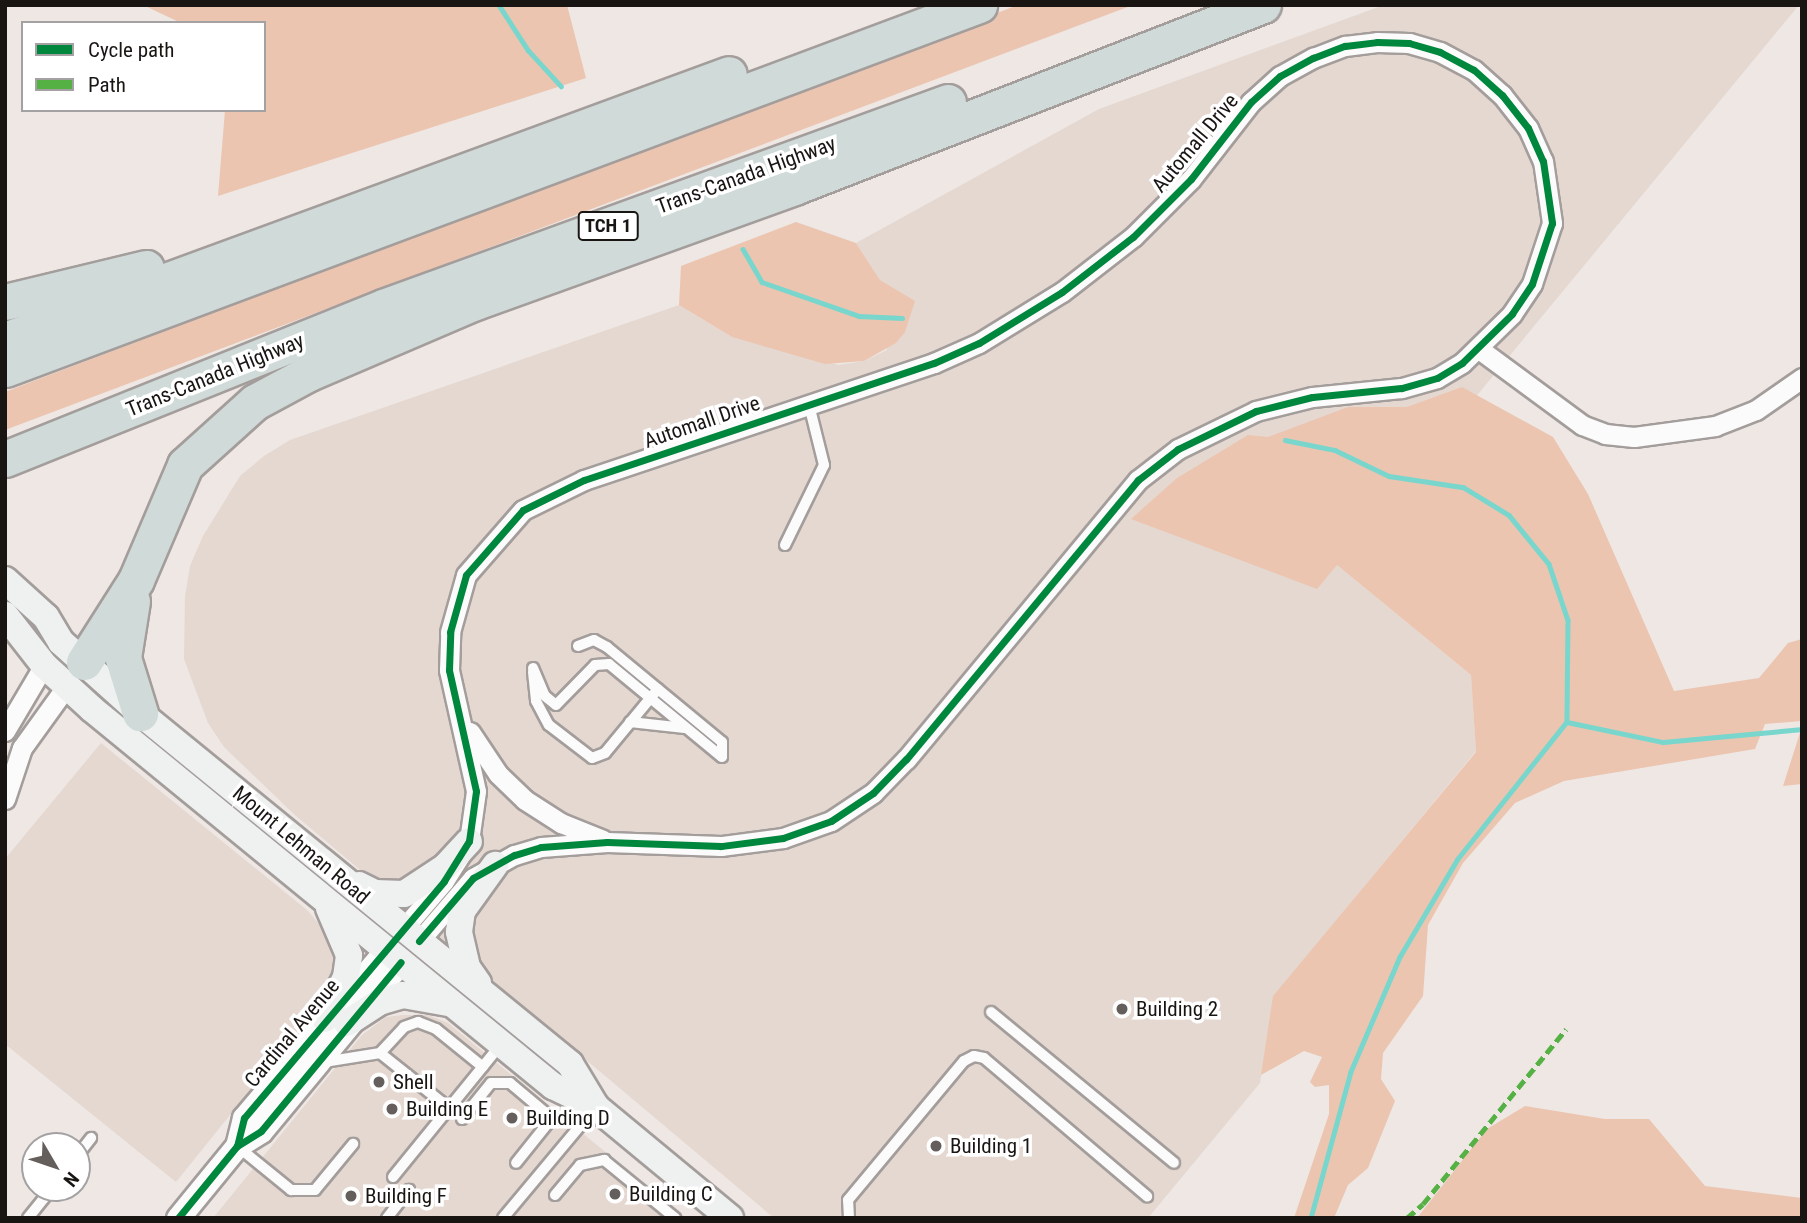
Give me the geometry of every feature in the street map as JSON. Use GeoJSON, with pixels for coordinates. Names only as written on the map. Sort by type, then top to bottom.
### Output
{"type":"FeatureCollection","features":[{"type":"Feature","properties":{"kind":"highway"},"geometry":{"type":"LineString","coordinates":[[5,340],[708,80],[950,5]]}},
{"type":"Feature","properties":{"kind":"highway"},"geometry":{"type":"LineString","coordinates":[[5,369],[979,5]]}},
{"type":"Feature","properties":{"kind":"highway","name":"Trans-Canada Highway"},"geometry":{"type":"LineString","coordinates":[[5,459],[383,307],[1215,5]]}},
{"type":"Feature","properties":{"kind":"highway"},"geometry":{"type":"LineString","coordinates":[[140,713],[123,658],[136,580],[174,482],[197,450],[255,402],[309,373],[475,302],[794,187],[1263,5]]}},
{"type":"Feature","properties":{"kind":"highway"},"geometry":{"type":"LineString","coordinates":[[5,302],[279,238]]}},
{"type":"Feature","properties":{"kind":"highway"},"geometry":{"type":"LineString","coordinates":[[70,664],[136,580]]}},
{"type":"Feature","properties":{"kind":"main road","name":"Mount Lehman Road"},"geometry":{"type":"LineString","coordinates":[[5,580],[46,617],[70,664],[320,895],[553,1086],[596,1107],[730,1218]]}},
{"type":"Feature","properties":{"kind":"main road"},"geometry":{"type":"LineString","coordinates":[[5,615],[44,666],[70,664]]}},
{"type":"Feature","properties":{"kind":"main road","name":"Mount Lehman Road"},"geometry":{"type":"LineString","coordinates":[[70,664],[140,713],[570,1064],[596,1107]]}},
{"type":"Feature","properties":{"kind":"main road"},"geometry":{"type":"LineString","coordinates":[[337,875],[375,893],[404,894],[445,867],[469,841]]}},
{"type":"Feature","properties":{"kind":"main road"},"geometry":{"type":"LineString","coordinates":[[490,998],[467,967],[459,932],[462,911],[495,864]]}},
{"type":"Feature","properties":{"kind":"main road"},"geometry":{"type":"LineString","coordinates":[[320,895],[338,922],[349,955],[336,1021]]}},
{"type":"Feature","properties":{"kind":"main road"},"geometry":{"type":"LineString","coordinates":[[393,956],[411,935]]}},
{"type":"Feature","properties":{"kind":"main road"},"geometry":{"type":"LineString","coordinates":[[336,1021],[402,995],[451,1003]]}},
{"type":"Feature","properties":{"kind":"street","name":"Automall Drive"},"geometry":{"type":"LineString","coordinates":[[1377,42],[1409,43],[1440,51],[1474,70],[1502,95],[1528,128],[1543,161],[1552,223],[1532,284],[1512,314],[1479,349],[1437,378],[1256,411],[1178,449],[1138,480],[906,759],[873,793],[831,821],[783,838],[721,846],[607,842],[541,847],[495,864],[473,878],[411,935],[469,841],[476,791],[464,725],[449,670],[450,632],[466,575],[523,510],[584,480],[957,353],[1062,292],[1143,228],[1191,179],[1251,102],[1280,76],[1346,46],[1377,42]]}},
{"type":"Feature","properties":{"kind":"street"},"geometry":{"type":"LineString","coordinates":[[1479,349],[1582,425],[1605,434],[1634,437],[1715,426],[1756,410],[1802,378]]}},
{"type":"Feature","properties":{"kind":"street"},"geometry":{"type":"LineString","coordinates":[[5,799],[22,748],[70,664]]}},
{"type":"Feature","properties":{"kind":"street"},"geometry":{"type":"LineString","coordinates":[[5,731],[44,666]]}},
{"type":"Feature","properties":{"kind":"street","name":"Automall Drive"},"geometry":{"type":"LineString","coordinates":[[464,725],[498,774],[525,800],[561,822],[607,842]]}},
{"type":"Feature","properties":{"kind":"street","name":"Cardinal Avenue"},"geometry":{"type":"LineString","coordinates":[[237,1146],[244,1118],[393,956]]}},
{"type":"Feature","properties":{"kind":"street","name":"Cardinal Avenue"},"geometry":{"type":"LineString","coordinates":[[178,1218],[237,1146],[261,1131],[314,1065],[336,1021]]}},
{"type":"Feature","properties":{"kind":"lane"},"geometry":{"type":"LineString","coordinates":[[785,545],[824,465],[809,405]]}},
{"type":"Feature","properties":{"kind":"lane"},"geometry":{"type":"LineString","coordinates":[[578,646],[594,639],[658,688],[722,742],[722,757],[687,728],[647,701],[609,664],[600,662],[556,705],[545,696],[533,668],[533,690],[545,719],[588,757],[601,756],[630,722],[647,701],[658,688]]}},
{"type":"Feature","properties":{"kind":"lane"},"geometry":{"type":"LineString","coordinates":[[630,722],[687,728]]}},
{"type":"Feature","properties":{"kind":"lane"},"geometry":{"type":"LineString","coordinates":[[991,1012],[1174,1163]]}},
{"type":"Feature","properties":{"kind":"lane"},"geometry":{"type":"LineString","coordinates":[[314,1065],[380,1053],[404,1027],[418,1022],[436,1029],[483,1067]]}},
{"type":"Feature","properties":{"kind":"lane"},"geometry":{"type":"LineString","coordinates":[[393,1177],[501,1044]]}},
{"type":"Feature","properties":{"kind":"lane"},"geometry":{"type":"LineString","coordinates":[[380,1053],[449,1108]]}},
{"type":"Feature","properties":{"kind":"lane"},"geometry":{"type":"LineString","coordinates":[[849,1218],[848,1200],[964,1061],[974,1056],[984,1058],[1147,1196]]}},
{"type":"Feature","properties":{"kind":"lane"},"geometry":{"type":"LineString","coordinates":[[462,1119],[491,1083],[510,1083],[547,1114],[548,1124],[516,1163]]}},
{"type":"Feature","properties":{"kind":"lane"},"geometry":{"type":"LineString","coordinates":[[503,1218],[596,1107]]}},
{"type":"Feature","properties":{"kind":"lane"},"geometry":{"type":"LineString","coordinates":[[237,1146],[291,1190],[315,1190],[353,1144]]}},
{"type":"Feature","properties":{"kind":"lane"},"geometry":{"type":"LineString","coordinates":[[555,1195],[580,1165],[604,1160],[675,1218]]}},
{"type":"Feature","properties":{"kind":"lane"},"geometry":{"type":"LineString","coordinates":[[387,1218],[409,1190]]}},
{"type":"Feature","properties":{"kind":"lane"},"geometry":{"type":"LineString","coordinates":[[28,1218],[40,1202]]}},
{"type":"Feature","properties":{"kind":"shaded area"},"geometry":{"type":"Polygon","coordinates":[[[143,5],[567,5],[586,78],[218,196],[225,112],[266,112],[266,21],[177,21],[143,5]]]}},
{"type":"Feature","properties":{"kind":"shaded area"},"geometry":{"type":"Polygon","coordinates":[[[1018,5],[1133,5],[5,430],[5,392],[1018,5]]]}},
{"type":"Feature","properties":{"kind":"shaded area"},"geometry":{"type":"Polygon","coordinates":[[[1384,5],[1799,5],[1337,565],[1471,675],[1476,751],[1274,996],[1260,1083],[1148,1218],[774,1218],[296,816],[224,747],[208,723],[184,659],[185,596],[190,566],[203,536],[240,476],[264,456],[290,440],[679,305],[732,337],[839,365],[864,361],[887,350],[880,280],[856,243],[1099,109],[1384,5]]]}},
{"type":"Feature","properties":{"kind":"shaded area"},"geometry":{"type":"Polygon","coordinates":[[[796,222],[856,243],[880,280],[915,301],[905,332],[896,343],[864,361],[825,364],[732,337],[679,305],[681,266],[796,222]]]}},
{"type":"Feature","properties":{"kind":"shaded area"},"geometry":{"type":"Polygon","coordinates":[[[1462,387],[1553,437],[1588,494],[1674,691],[1759,678],[1788,643],[1802,639],[1802,721],[1765,724],[1755,749],[1564,781],[1515,803],[1463,863],[1428,925],[1423,996],[1383,1053],[1381,1079],[1395,1101],[1368,1168],[1348,1185],[1334,1218],[1294,1218],[1329,1114],[1329,1085],[1315,1087],[1310,1082],[1322,1057],[1304,1051],[1261,1075],[1273,996],[1476,752],[1471,675],[1337,565],[1317,589],[1131,519],[1177,478],[1248,435],[1268,437],[1348,407],[1407,407],[1462,387]]]}},
{"type":"Feature","properties":{"kind":"shaded area"},"geometry":{"type":"Polygon","coordinates":[[[1802,726],[1802,784],[1783,786],[1798,739],[1802,726]]]}},
{"type":"Feature","properties":{"kind":"shaded area"},"geometry":{"type":"Polygon","coordinates":[[[101,743],[307,910],[325,931],[334,958],[334,976],[314,1011],[176,1182],[5,1044],[5,859],[101,743]]]}},
{"type":"Feature","properties":{"kind":"shaded area"},"geometry":{"type":"Polygon","coordinates":[[[428,1015],[448,1023],[686,1218],[213,1218],[362,1035],[386,1017],[428,1015]]]}},
{"type":"Feature","properties":{"kind":"shaded area"},"geometry":{"type":"Polygon","coordinates":[[[1525,1106],[1605,1119],[1649,1119],[1705,1186],[1802,1198],[1802,1218],[1417,1218],[1487,1129],[1525,1106]]]}},
{"type":"Feature","properties":{"kind":"waterway"},"geometry":{"type":"LineString","coordinates":[[499,5],[528,50],[561,86]]}},
{"type":"Feature","properties":{"kind":"waterway"},"geometry":{"type":"LineString","coordinates":[[743,249],[762,282],[859,316],[902,318]]}},
{"type":"Feature","properties":{"kind":"waterway"},"geometry":{"type":"LineString","coordinates":[[1285,440],[1335,450],[1389,476],[1463,487],[1509,515],[1549,564],[1568,620],[1567,722],[1458,859],[1400,957],[1351,1072],[1311,1218]]}},
{"type":"Feature","properties":{"kind":"waterway"},"geometry":{"type":"LineString","coordinates":[[1567,722],[1663,742],[1802,729]]}},
{"type":"Feature","properties":{"kind":"marked path"},"geometry":{"type":"LineString","coordinates":[[1407,1218],[1423,1204],[1566,1029]]}},
{"type":"Feature","properties":{"kind":"cycle path"},"geometry":{"type":"LineString","coordinates":[[237,1146],[244,1118],[444,881],[469,841],[476,791],[449,670],[450,632],[466,575],[523,510],[584,480],[934,363],[979,343],[1062,292],[1133,237],[1191,179],[1251,102],[1280,76],[1313,58],[1345,46],[1377,42],[1409,43],[1440,52],[1474,70],[1502,95],[1528,128],[1543,161],[1552,223],[1532,284],[1512,314],[1462,363],[1437,378],[1401,388],[1312,397],[1256,411],[1178,449],[1138,480],[906,759],[873,793],[831,821],[783,838],[721,846],[607,842],[541,847],[514,855],[473,878],[419,941]]}},
{"type":"Feature","properties":{"kind":"cycle path"},"geometry":{"type":"LineString","coordinates":[[178,1218],[237,1146],[261,1131],[401,962]]}},
{"type":"Feature","properties":{"kind":"place","name":"Building 2"},"geometry":{"type":"Point","coordinates":[1122,1009]}},
{"type":"Feature","properties":{"kind":"place","name":"Shell"},"geometry":{"type":"Point","coordinates":[379,1082]}},
{"type":"Feature","properties":{"kind":"place","name":"Building E"},"geometry":{"type":"Point","coordinates":[392,1109]}},
{"type":"Feature","properties":{"kind":"place","name":"Building D"},"geometry":{"type":"Point","coordinates":[512,1118]}},
{"type":"Feature","properties":{"kind":"place","name":"Building 1"},"geometry":{"type":"Point","coordinates":[936,1146]}},
{"type":"Feature","properties":{"kind":"place","name":"Building C"},"geometry":{"type":"Point","coordinates":[615,1194]}},
{"type":"Feature","properties":{"kind":"place","name":"Building F"},"geometry":{"type":"Point","coordinates":[351,1196]}}]}
